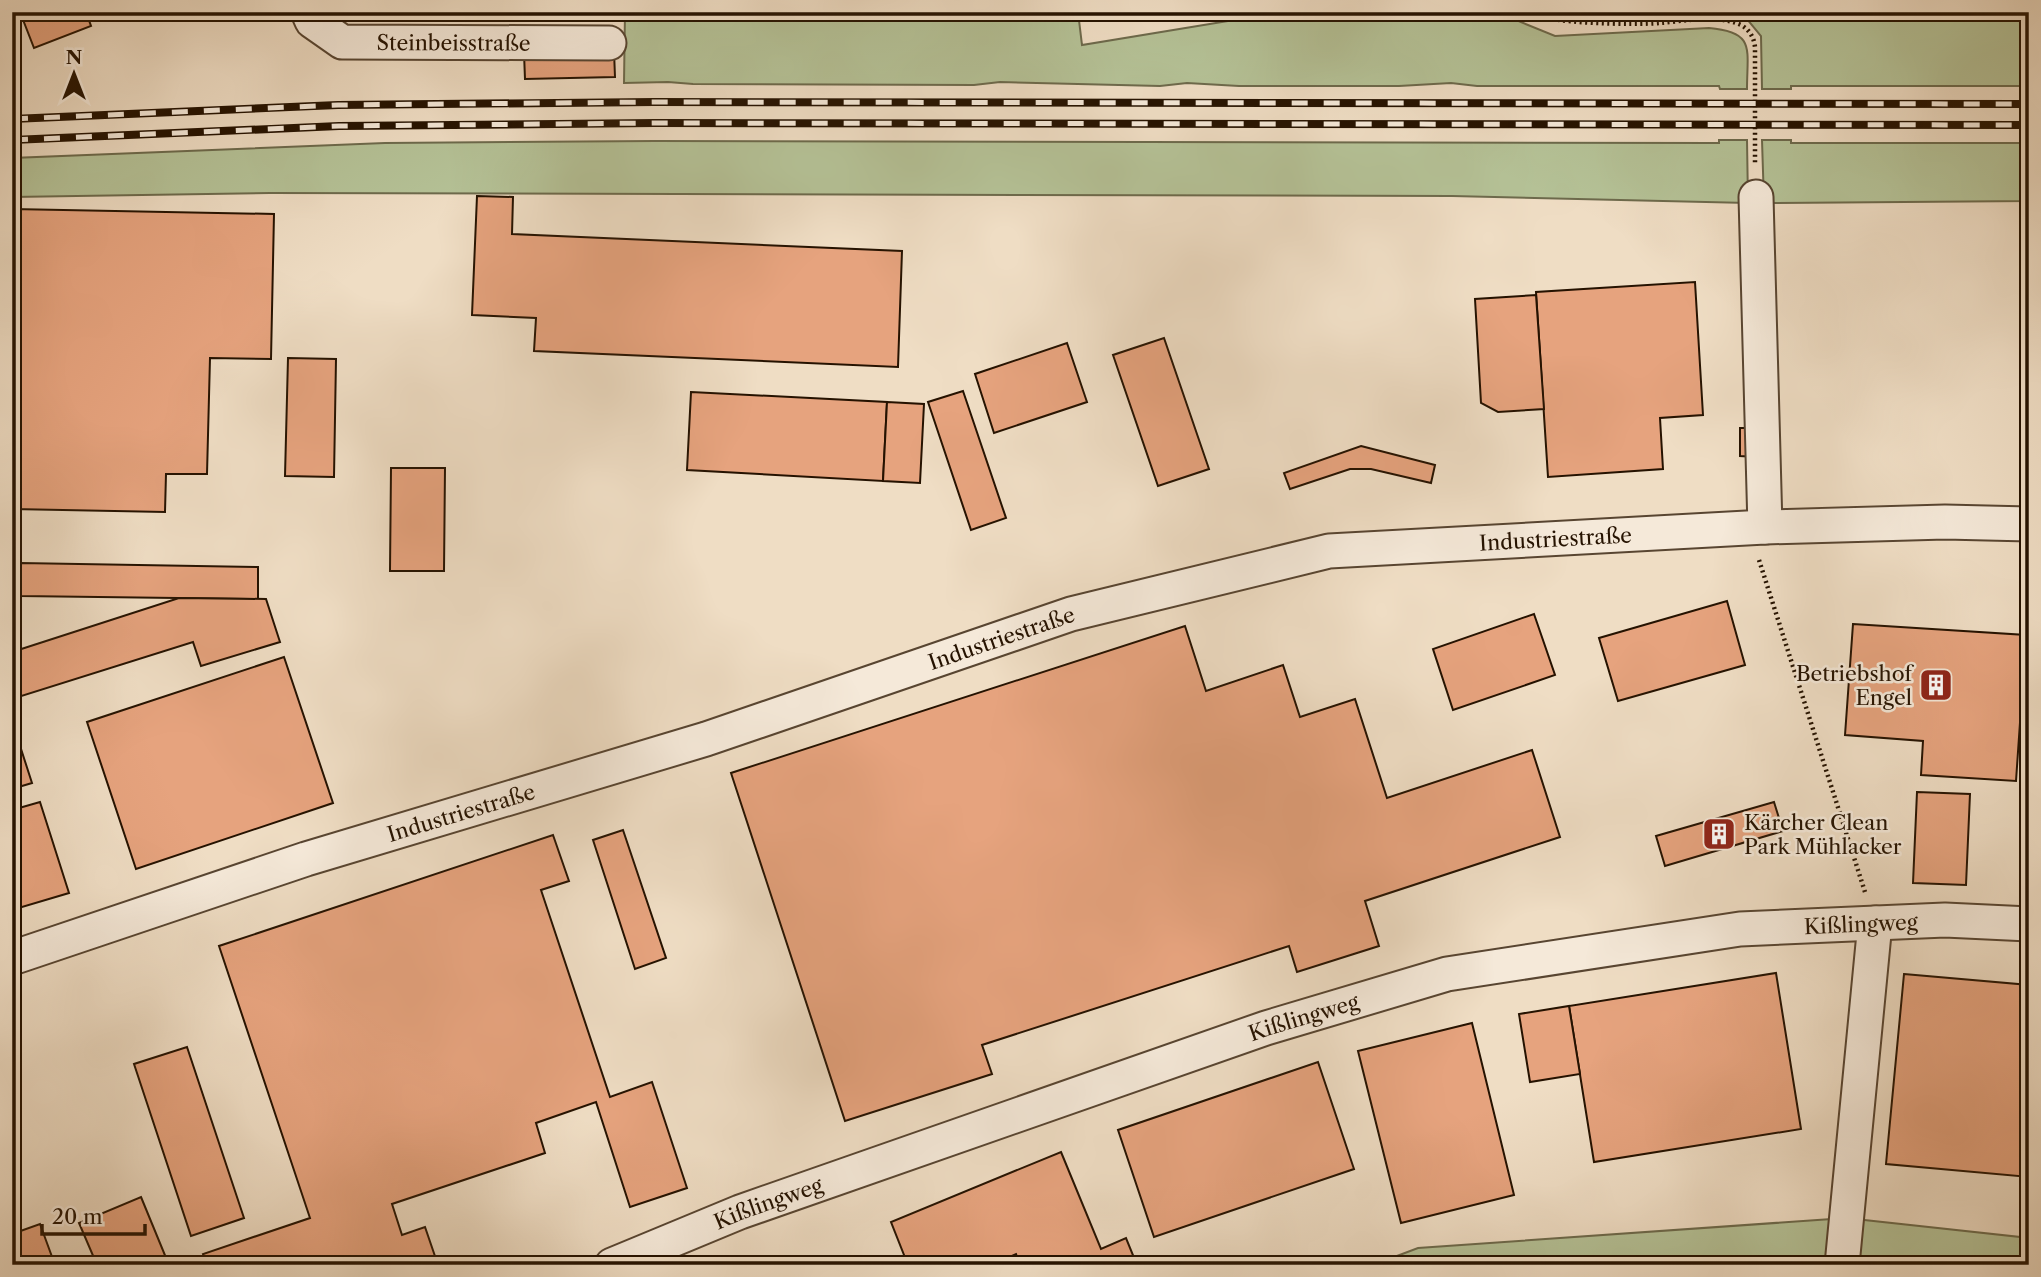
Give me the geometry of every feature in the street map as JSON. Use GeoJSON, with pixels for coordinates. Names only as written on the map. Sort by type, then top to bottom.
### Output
{"type":"FeatureCollection","features":[{"type":"Feature","properties":{"kind":"street","name":"Steinbeisstraße"},"geometry":{"type":"LineString","coordinates":[[309,12],[312,21],[342,42],[609,43]]}},
{"type":"Feature","properties":{"kind":"street"},"geometry":{"type":"LineString","coordinates":[[1756,197],[1759,527]]}},
{"type":"Feature","properties":{"kind":"street","name":"Industriestraße"},"geometry":{"type":"LineString","coordinates":[[12,958],[306,859],[706,739],[1070,614],[1329,551],[1759,527],[1945,522],[2029,524]]}},
{"type":"Feature","properties":{"kind":"street","name":"Kißlingweg"},"geometry":{"type":"LineString","coordinates":[[612,1265],[740,1212],[1226,1042],[1447,975],[1740,929],[1945,920],[2029,923]]}},
{"type":"Feature","properties":{"kind":"street"},"geometry":{"type":"LineString","coordinates":[[1842,1265],[1875,923]]}},
{"type":"Feature","properties":{"kind":"path"},"geometry":{"type":"LineString","coordinates":[[1526,12],[1532,16],[1555,20],[1649,24],[1711,19],[1742,26],[1750,33],[1755,47],[1755,140]]}},
{"type":"Feature","properties":{"kind":"path"},"geometry":{"type":"LineString","coordinates":[[1759,527],[1759,560],[1875,923]]}},
{"type":"Feature","properties":{"kind":"green space"},"geometry":{"type":"Polygon","coordinates":[[[625,12],[1078,12],[1082,45],[1283,12],[1504,12],[1511,18],[1555,36],[1709,28],[1724,30],[1735,34],[1746,45],[1747,89],[1720,89],[1719,86],[1477,86],[1451,83],[1399,86],[1239,86],[1187,83],[1160,86],[1000,82],[974,85],[624,83],[625,12]]]}},
{"type":"Feature","properties":{"kind":"green space"},"geometry":{"type":"Polygon","coordinates":[[[1731,12],[2029,12],[2029,86],[1791,86],[1791,89],[1762,89],[1761,36],[1747,19],[1731,12]]]}},
{"type":"Feature","properties":{"kind":"green space"},"geometry":{"type":"Polygon","coordinates":[[[1719,140],[1747,140],[1748,203],[1452,196],[270,193],[12,197],[12,158],[385,143],[1719,143],[1719,140]]]}},
{"type":"Feature","properties":{"kind":"green space"},"geometry":{"type":"Polygon","coordinates":[[[1762,140],[1791,140],[1791,143],[2029,143],[2029,201],[1764,203],[1762,140]]]}},
{"type":"Feature","properties":{"kind":"green space"},"geometry":{"type":"Polygon","coordinates":[[[1846,1218],[2029,1238],[2029,1265],[1373,1265],[1418,1248],[1846,1218]]]}},
{"type":"Feature","properties":{"kind":"building"},"geometry":{"type":"Polygon","coordinates":[[[20,12],[86,12],[91,26],[34,48],[20,12]]]}},
{"type":"Feature","properties":{"kind":"building"},"geometry":{"type":"Polygon","coordinates":[[[523,12],[614,12],[614,14],[523,15],[523,12]]]}},
{"type":"Feature","properties":{"kind":"building"},"geometry":{"type":"Polygon","coordinates":[[[614,51],[615,77],[525,79],[524,53],[614,51]]]}},
{"type":"Feature","properties":{"kind":"building"},"geometry":{"type":"Polygon","coordinates":[[[477,196],[513,197],[512,234],[902,251],[898,367],[534,351],[536,318],[472,315],[477,196]]]}},
{"type":"Feature","properties":{"kind":"building"},"geometry":{"type":"Polygon","coordinates":[[[12,209],[274,214],[271,359],[210,358],[207,474],[166,474],[165,512],[12,509],[12,209]]]}},
{"type":"Feature","properties":{"kind":"building"},"geometry":{"type":"Polygon","coordinates":[[[1695,282],[1703,415],[1660,418],[1663,469],[1548,477],[1536,292],[1695,282]]]}},
{"type":"Feature","properties":{"kind":"building"},"geometry":{"type":"Polygon","coordinates":[[[1536,295],[1544,409],[1498,412],[1481,403],[1475,299],[1536,295]]]}},
{"type":"Feature","properties":{"kind":"building"},"geometry":{"type":"Polygon","coordinates":[[[1164,338],[1209,469],[1158,486],[1113,355],[1164,338]]]}},
{"type":"Feature","properties":{"kind":"building"},"geometry":{"type":"Polygon","coordinates":[[[1067,343],[1087,402],[994,433],[975,374],[1067,343]]]}},
{"type":"Feature","properties":{"kind":"building"},"geometry":{"type":"Polygon","coordinates":[[[288,358],[336,359],[334,477],[285,476],[288,358]]]}},
{"type":"Feature","properties":{"kind":"building"},"geometry":{"type":"Polygon","coordinates":[[[963,391],[1006,518],[971,530],[928,402],[963,391]]]}},
{"type":"Feature","properties":{"kind":"building"},"geometry":{"type":"Polygon","coordinates":[[[691,392],[887,402],[883,481],[687,470],[691,392]]]}},
{"type":"Feature","properties":{"kind":"building"},"geometry":{"type":"Polygon","coordinates":[[[887,402],[924,404],[920,483],[883,481],[887,402]]]}},
{"type":"Feature","properties":{"kind":"building"},"geometry":{"type":"Polygon","coordinates":[[[1740,428],[1757,428],[1756,457],[1740,456],[1740,428]]]}},
{"type":"Feature","properties":{"kind":"building"},"geometry":{"type":"Polygon","coordinates":[[[1361,446],[1435,465],[1431,483],[1371,469],[1350,469],[1290,489],[1284,473],[1361,446]]]}},
{"type":"Feature","properties":{"kind":"building"},"geometry":{"type":"Polygon","coordinates":[[[391,468],[445,468],[444,571],[390,571],[391,468]]]}},
{"type":"Feature","properties":{"kind":"building"},"geometry":{"type":"Polygon","coordinates":[[[20,563],[258,567],[258,599],[20,596],[20,563]]]}},
{"type":"Feature","properties":{"kind":"building"},"geometry":{"type":"Polygon","coordinates":[[[179,598],[266,599],[280,642],[201,666],[193,642],[12,699],[12,652],[179,598]]]}},
{"type":"Feature","properties":{"kind":"building"},"geometry":{"type":"Polygon","coordinates":[[[1727,601],[1745,665],[1618,701],[1599,638],[1727,601]]]}},
{"type":"Feature","properties":{"kind":"building"},"geometry":{"type":"Polygon","coordinates":[[[1534,614],[1555,675],[1453,710],[1433,649],[1534,614]]]}},
{"type":"Feature","properties":{"kind":"building","name":"Betriebshof Engel"},"geometry":{"type":"Polygon","coordinates":[[[1853,624],[2026,635],[2016,781],[1921,775],[1923,741],[1845,735],[1853,624]]]}},
{"type":"Feature","properties":{"kind":"building"},"geometry":{"type":"Polygon","coordinates":[[[1185,626],[1206,691],[1283,665],[1300,717],[1355,699],[1387,798],[1532,750],[1560,837],[1365,901],[1379,946],[1297,972],[1289,946],[982,1045],[992,1074],[845,1121],[731,773],[1185,626]]]}},
{"type":"Feature","properties":{"kind":"building"},"geometry":{"type":"Polygon","coordinates":[[[284,657],[333,803],[136,869],[87,722],[284,657]]]}},
{"type":"Feature","properties":{"kind":"building"},"geometry":{"type":"Polygon","coordinates":[[[12,721],[32,783],[12,789],[12,721]]]}},
{"type":"Feature","properties":{"kind":"building"},"geometry":{"type":"Polygon","coordinates":[[[1917,792],[1970,794],[1966,885],[1913,883],[1917,792]]]}},
{"type":"Feature","properties":{"kind":"building"},"geometry":{"type":"Polygon","coordinates":[[[40,802],[69,893],[12,910],[12,810],[40,802]]]}},
{"type":"Feature","properties":{"kind":"building","name":"Kärcher Clean Park Mühlacker"},"geometry":{"type":"Polygon","coordinates":[[[1774,802],[1783,831],[1665,866],[1656,836],[1774,802]]]}},
{"type":"Feature","properties":{"kind":"building"},"geometry":{"type":"Polygon","coordinates":[[[623,830],[666,958],[635,969],[593,840],[623,830]]]}},
{"type":"Feature","properties":{"kind":"building"},"geometry":{"type":"Polygon","coordinates":[[[553,835],[569,881],[541,890],[610,1097],[652,1082],[687,1188],[630,1207],[596,1102],[536,1123],[545,1153],[392,1204],[402,1235],[425,1227],[438,1265],[207,1265],[203,1254],[310,1218],[219,946],[553,835]]]}},
{"type":"Feature","properties":{"kind":"building"},"geometry":{"type":"Polygon","coordinates":[[[1776,973],[1801,1129],[1594,1162],[1569,1006],[1776,973]]]}},
{"type":"Feature","properties":{"kind":"building"},"geometry":{"type":"Polygon","coordinates":[[[1904,974],[2029,985],[2029,1177],[1886,1164],[1904,974]]]}},
{"type":"Feature","properties":{"kind":"building"},"geometry":{"type":"Polygon","coordinates":[[[1569,1006],[1580,1074],[1530,1082],[1519,1014],[1569,1006]]]}},
{"type":"Feature","properties":{"kind":"building"},"geometry":{"type":"Polygon","coordinates":[[[1472,1023],[1514,1195],[1401,1223],[1358,1051],[1472,1023]]]}},
{"type":"Feature","properties":{"kind":"building"},"geometry":{"type":"Polygon","coordinates":[[[187,1047],[244,1218],[191,1236],[134,1064],[187,1047]]]}},
{"type":"Feature","properties":{"kind":"building"},"geometry":{"type":"Polygon","coordinates":[[[1318,1062],[1354,1169],[1154,1237],[1118,1130],[1318,1062]]]}},
{"type":"Feature","properties":{"kind":"building"},"geometry":{"type":"Polygon","coordinates":[[[1061,1152],[1101,1249],[1126,1238],[1137,1265],[1020,1265],[1016,1254],[992,1265],[908,1265],[891,1222],[1061,1152]]]}},
{"type":"Feature","properties":{"kind":"building"},"geometry":{"type":"Polygon","coordinates":[[[141,1197],[169,1265],[97,1265],[79,1223],[141,1197]]]}},
{"type":"Feature","properties":{"kind":"building"},"geometry":{"type":"Polygon","coordinates":[[[40,1224],[55,1265],[12,1265],[12,1234],[40,1224]]]}},
{"type":"Feature","properties":{"kind":"railway"},"geometry":{"type":"LineString","coordinates":[[12,119],[338,105],[654,102],[2029,104]]}},
{"type":"Feature","properties":{"kind":"railway"},"geometry":{"type":"LineString","coordinates":[[12,140],[339,126],[655,123],[2029,125]]}},
{"type":"Feature","properties":{"kind":"place","name":"Betriebshof Engel"},"geometry":{"type":"Point","coordinates":[1936,685]}},
{"type":"Feature","properties":{"kind":"place","name":"Kärcher Clean Park Mühlacker"},"geometry":{"type":"Point","coordinates":[1719,834]}}]}
